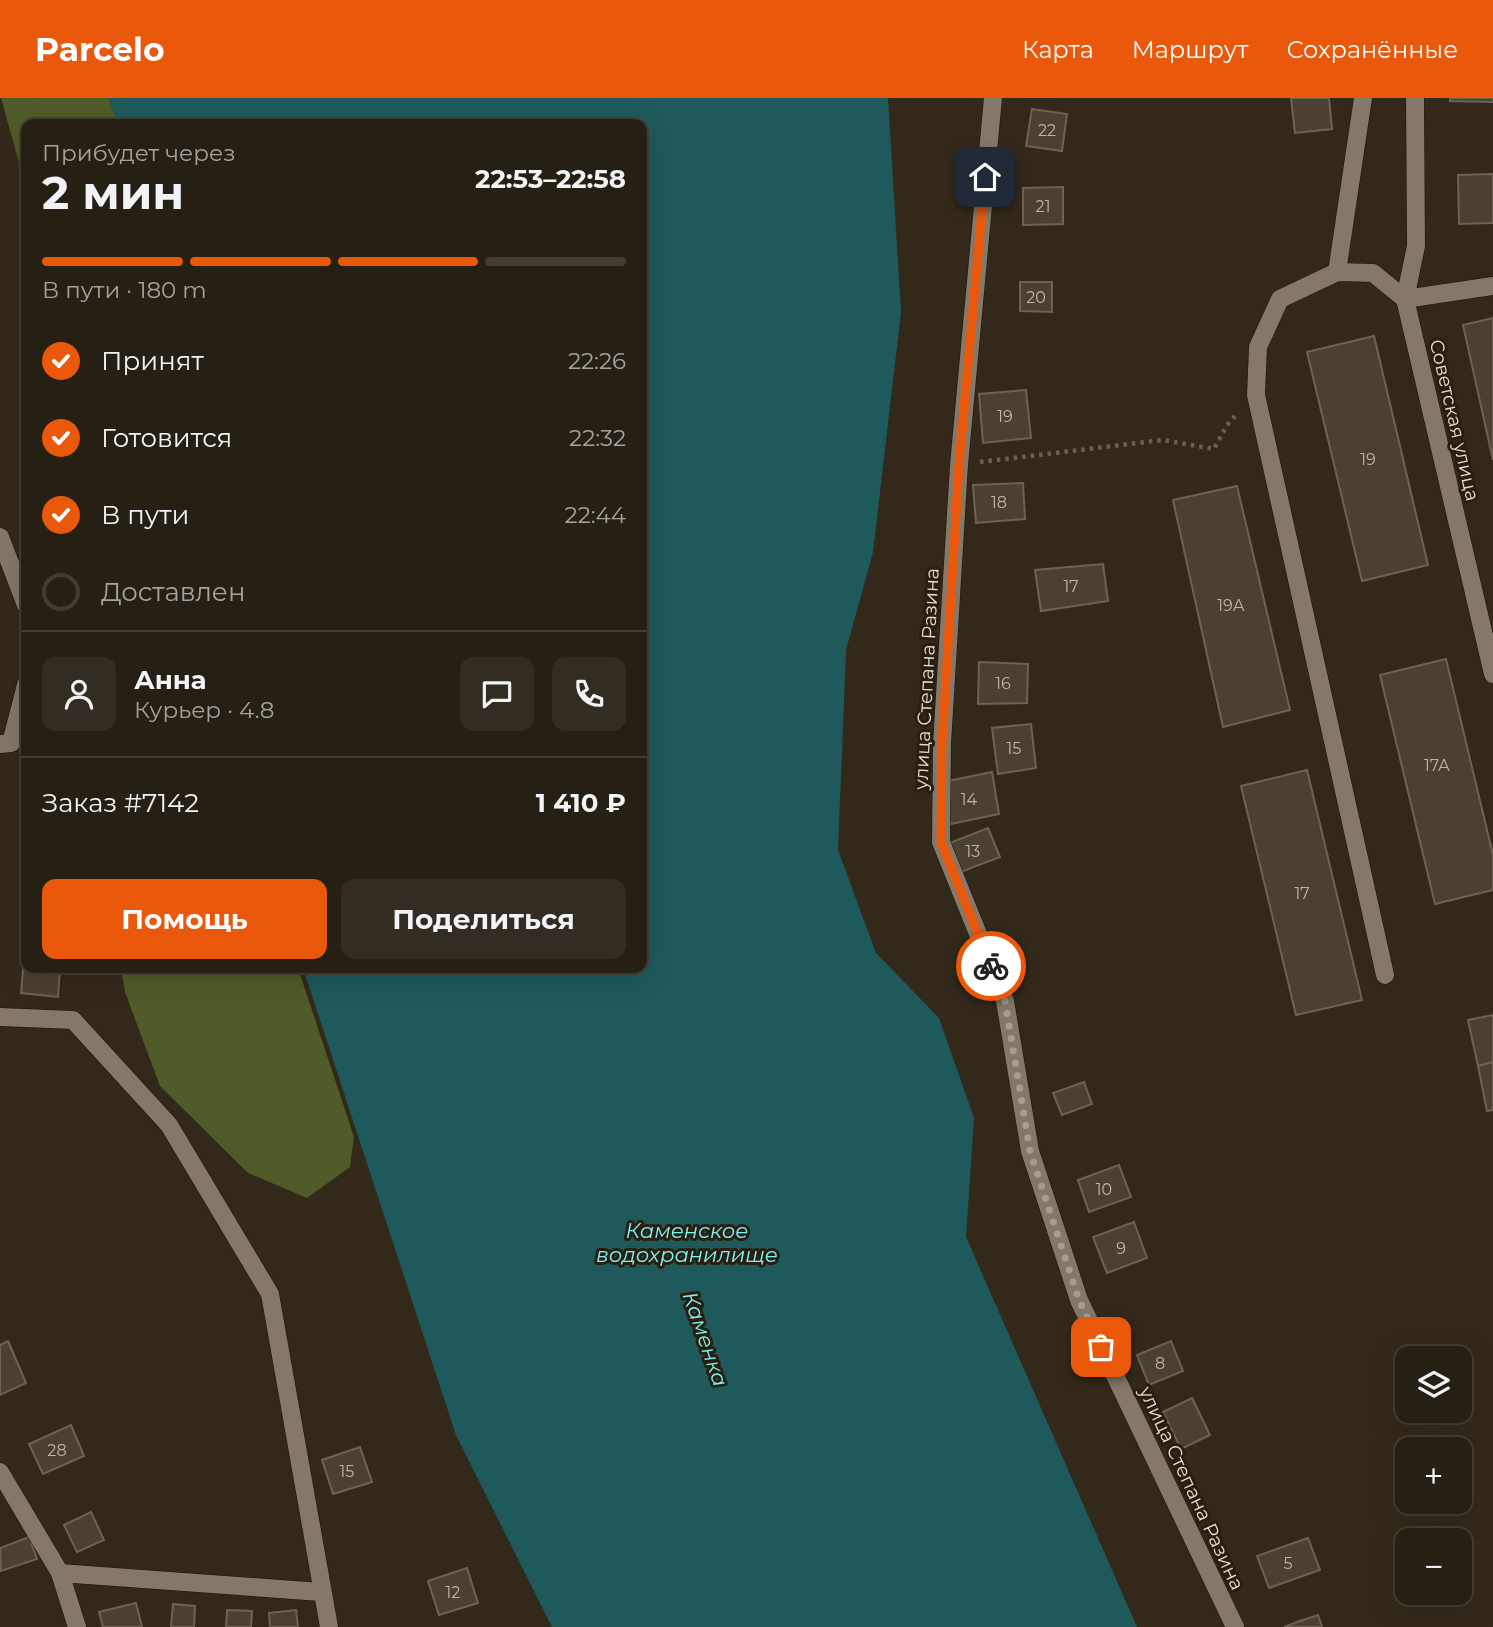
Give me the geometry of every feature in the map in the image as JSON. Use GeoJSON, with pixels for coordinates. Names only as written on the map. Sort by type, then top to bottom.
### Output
{"type":"FeatureCollection","features":[{"type":"Feature","properties":{"kind":"street","name":"улица Степана Разина"},"geometry":{"type":"LineString","coordinates":[[993,98],[959,464],[942,744],[941,842],[1005,1001],[1030,1151],[1079,1300],[1235,1627]]}},
{"type":"Feature","properties":{"kind":"street"},"geometry":{"type":"LineString","coordinates":[[1337,272],[1363,98]]}},
{"type":"Feature","properties":{"kind":"street"},"geometry":{"type":"LineString","coordinates":[[1405,299],[1416,246],[1415,98]]}},
{"type":"Feature","properties":{"kind":"street"},"geometry":{"type":"LineString","coordinates":[[1385,975],[1256,395],[1258,347],[1280,299],[1337,272],[1373,273],[1405,299],[1493,286]]}},
{"type":"Feature","properties":{"kind":"street","name":"Советская улица"},"geometry":{"type":"LineString","coordinates":[[1405,299],[1493,674]]}},
{"type":"Feature","properties":{"kind":"street"},"geometry":{"type":"LineString","coordinates":[[0,537],[21,592]]}},
{"type":"Feature","properties":{"kind":"street"},"geometry":{"type":"LineString","coordinates":[[6,744],[21,700]]}},
{"type":"Feature","properties":{"kind":"street"},"geometry":{"type":"LineString","coordinates":[[0,1017],[73,1020],[169,1125],[270,1294],[329,1627]]}},
{"type":"Feature","properties":{"kind":"street"},"geometry":{"type":"LineString","coordinates":[[1,1476],[61,1573],[77,1627]]}},
{"type":"Feature","properties":{"kind":"street"},"geometry":{"type":"LineString","coordinates":[[61,1573],[321,1592]]}},
{"type":"Feature","properties":{"kind":"path"},"geometry":{"type":"LineString","coordinates":[[959,464],[1163,440],[1214,449],[1227,425],[1256,395]]}},
{"type":"Feature","properties":{"kind":"green space"},"geometry":{"type":"Polygon","coordinates":[[[1,98],[109,98],[116,119],[21,119],[21,170],[1,98]]]}},
{"type":"Feature","properties":{"kind":"green space"},"geometry":{"type":"Polygon","coordinates":[[[122,973],[300,973],[354,1137],[350,1167],[307,1198],[248,1173],[160,1086],[125,992],[122,973]]]}},
{"type":"Feature","properties":{"kind":"water","name":"Каменское водохранилище"},"geometry":{"type":"Polygon","coordinates":[[[109,98],[888,98],[901,312],[873,552],[846,650],[838,850],[876,953],[939,1018],[974,1118],[966,1237],[1137,1627],[552,1627],[456,1435],[305,973],[647,973],[647,119],[116,119],[109,98]]]}},
{"type":"Feature","properties":{"kind":"building"},"geometry":{"type":"Polygon","coordinates":[[[1291,98],[1329,98],[1332,129],[1295,133],[1291,98]]]}},
{"type":"Feature","properties":{"kind":"building"},"geometry":{"type":"Polygon","coordinates":[[[1450,98],[1493,98],[1493,102],[1450,101],[1450,98]]]}},
{"type":"Feature","properties":{"kind":"building"},"geometry":{"type":"Polygon","coordinates":[[[1032,109],[1067,114],[1062,151],[1026,146],[1032,109]]]}},
{"type":"Feature","properties":{"kind":"building"},"geometry":{"type":"Polygon","coordinates":[[[1493,174],[1493,223],[1459,224],[1458,175],[1493,174]]]}},
{"type":"Feature","properties":{"kind":"building"},"geometry":{"type":"Polygon","coordinates":[[[1063,187],[1063,224],[1023,225],[1023,188],[1063,187]]]}},
{"type":"Feature","properties":{"kind":"building"},"geometry":{"type":"Polygon","coordinates":[[[1020,282],[1052,282],[1052,312],[1020,311],[1020,282]]]}},
{"type":"Feature","properties":{"kind":"building"},"geometry":{"type":"Polygon","coordinates":[[[1493,318],[1493,460],[1463,325],[1493,318]]]}},
{"type":"Feature","properties":{"kind":"building"},"geometry":{"type":"Polygon","coordinates":[[[1374,336],[1428,565],[1362,581],[1307,352],[1374,336]]]}},
{"type":"Feature","properties":{"kind":"building"},"geometry":{"type":"Polygon","coordinates":[[[1026,390],[1031,438],[983,443],[979,394],[1026,390]]]}},
{"type":"Feature","properties":{"kind":"building"},"geometry":{"type":"Polygon","coordinates":[[[1023,483],[1025,519],[976,523],[973,485],[1023,483]]]}},
{"type":"Feature","properties":{"kind":"building"},"geometry":{"type":"Polygon","coordinates":[[[1237,486],[1290,710],[1223,727],[1173,500],[1237,486]]]}},
{"type":"Feature","properties":{"kind":"building"},"geometry":{"type":"Polygon","coordinates":[[[1103,564],[1108,601],[1041,611],[1035,570],[1103,564]]]}},
{"type":"Feature","properties":{"kind":"building"},"geometry":{"type":"Polygon","coordinates":[[[1446,659],[1493,855],[1493,890],[1435,904],[1380,675],[1446,659]]]}},
{"type":"Feature","properties":{"kind":"building"},"geometry":{"type":"Polygon","coordinates":[[[979,662],[1028,664],[1027,703],[978,704],[979,662]]]}},
{"type":"Feature","properties":{"kind":"building"},"geometry":{"type":"Polygon","coordinates":[[[1031,724],[1036,768],[998,774],[992,728],[1031,724]]]}},
{"type":"Feature","properties":{"kind":"building"},"geometry":{"type":"Polygon","coordinates":[[[1307,770],[1362,1000],[1296,1015],[1241,786],[1307,770]]]}},
{"type":"Feature","properties":{"kind":"building"},"geometry":{"type":"Polygon","coordinates":[[[992,772],[999,814],[946,825],[938,783],[992,772]]]}},
{"type":"Feature","properties":{"kind":"building"},"geometry":{"type":"Polygon","coordinates":[[[988,828],[1000,857],[958,873],[947,844],[988,828]]]}},
{"type":"Feature","properties":{"kind":"building"},"geometry":{"type":"Polygon","coordinates":[[[23,973],[60,973],[58,997],[21,993],[23,973]]]}},
{"type":"Feature","properties":{"kind":"building"},"geometry":{"type":"Polygon","coordinates":[[[1493,1015],[1493,1062],[1478,1066],[1468,1020],[1493,1015]]]}},
{"type":"Feature","properties":{"kind":"building"},"geometry":{"type":"Polygon","coordinates":[[[1493,1062],[1493,1110],[1487,1111],[1478,1066],[1493,1062]]]}},
{"type":"Feature","properties":{"kind":"building"},"geometry":{"type":"Polygon","coordinates":[[[1084,1082],[1092,1104],[1062,1115],[1053,1093],[1084,1082]]]}},
{"type":"Feature","properties":{"kind":"building"},"geometry":{"type":"Polygon","coordinates":[[[1119,1165],[1131,1197],[1089,1212],[1078,1180],[1119,1165]]]}},
{"type":"Feature","properties":{"kind":"building"},"geometry":{"type":"Polygon","coordinates":[[[1134,1222],[1147,1258],[1107,1273],[1093,1237],[1134,1222]]]}},
{"type":"Feature","properties":{"kind":"building"},"geometry":{"type":"Polygon","coordinates":[[[8,1341],[26,1383],[0,1395],[0,1345],[8,1341]]]}},
{"type":"Feature","properties":{"kind":"building"},"geometry":{"type":"Polygon","coordinates":[[[1171,1341],[1183,1371],[1149,1385],[1137,1355],[1171,1341]]]}},
{"type":"Feature","properties":{"kind":"building"},"geometry":{"type":"Polygon","coordinates":[[[1192,1398],[1210,1435],[1181,1449],[1163,1412],[1192,1398]]]}},
{"type":"Feature","properties":{"kind":"building"},"geometry":{"type":"Polygon","coordinates":[[[71,1425],[84,1456],[43,1474],[29,1444],[71,1425]]]}},
{"type":"Feature","properties":{"kind":"building"},"geometry":{"type":"Polygon","coordinates":[[[360,1447],[372,1482],[333,1494],[322,1460],[360,1447]]]}},
{"type":"Feature","properties":{"kind":"building"},"geometry":{"type":"Polygon","coordinates":[[[91,1512],[104,1540],[77,1552],[64,1525],[91,1512]]]}},
{"type":"Feature","properties":{"kind":"building"},"geometry":{"type":"Polygon","coordinates":[[[29,1537],[37,1559],[1,1571],[0,1548],[29,1537]]]}},
{"type":"Feature","properties":{"kind":"building"},"geometry":{"type":"Polygon","coordinates":[[[1308,1538],[1320,1570],[1269,1588],[1257,1556],[1308,1538]]]}},
{"type":"Feature","properties":{"kind":"building"},"geometry":{"type":"Polygon","coordinates":[[[467,1568],[478,1603],[439,1615],[428,1581],[467,1568]]]}},
{"type":"Feature","properties":{"kind":"building"},"geometry":{"type":"Polygon","coordinates":[[[136,1603],[142,1627],[103,1627],[99,1612],[136,1603]]]}},
{"type":"Feature","properties":{"kind":"building"},"geometry":{"type":"Polygon","coordinates":[[[173,1604],[195,1606],[194,1627],[171,1627],[173,1604]]]}},
{"type":"Feature","properties":{"kind":"building"},"geometry":{"type":"Polygon","coordinates":[[[227,1610],[252,1611],[251,1627],[226,1627],[227,1610]]]}},
{"type":"Feature","properties":{"kind":"building"},"geometry":{"type":"Polygon","coordinates":[[[296,1610],[298,1627],[270,1627],[269,1613],[296,1610]]]}},
{"type":"Feature","properties":{"kind":"building"},"geometry":{"type":"Polygon","coordinates":[[[1318,1615],[1322,1627],[1284,1627],[1300,1621],[1318,1615]]]}},
{"type":"Feature","properties":{"kind":"way so far"},"geometry":{"type":"LineString","coordinates":[[991,966],[1005,1001],[1030,1151],[1079,1300],[1101,1347]]}},
{"type":"Feature","properties":{"kind":"route"},"geometry":{"type":"LineString","coordinates":[[985,177],[959,464],[942,744],[941,842],[991,966]]}},
{"type":"Feature","properties":{"kind":"water label","name":"Каменка"},"geometry":{"type":"Point","coordinates":[705,1339]}}]}
